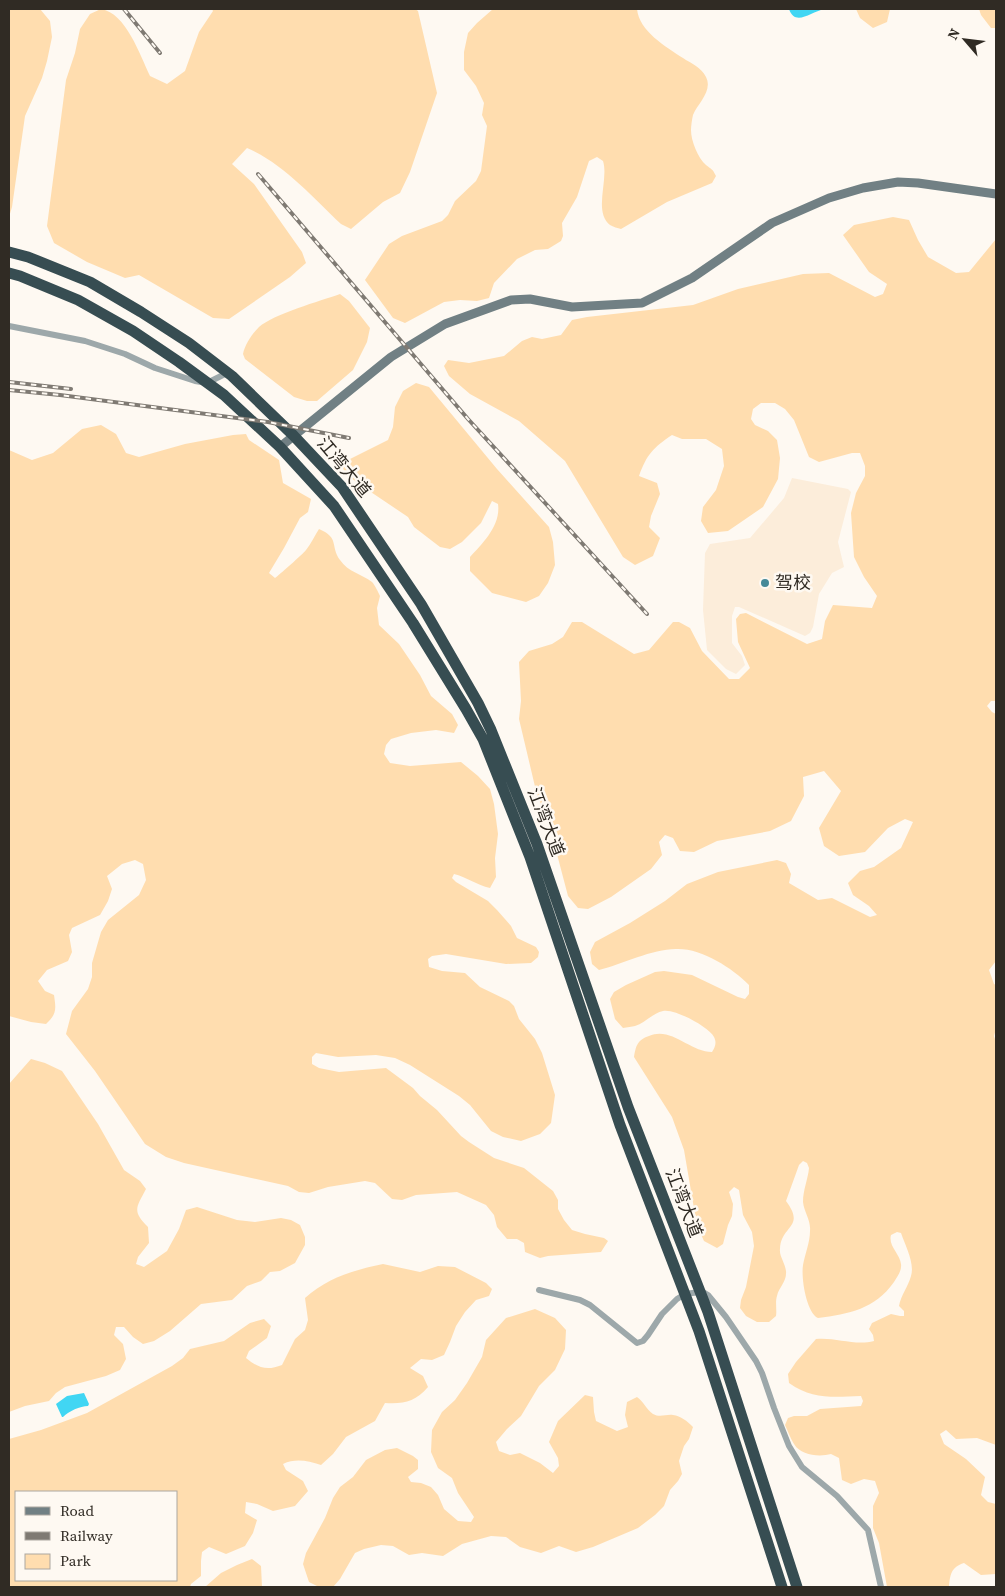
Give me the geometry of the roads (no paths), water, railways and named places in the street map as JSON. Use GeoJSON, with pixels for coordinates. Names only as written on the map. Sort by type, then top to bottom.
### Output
{"type":"FeatureCollection","features":[{"type":"Feature","properties":{"kind":"highway","name":"江湾大道"},"geometry":{"type":"LineString","coordinates":[[9,252],[28,257],[90,282],[142,312],[227,372],[293,435],[342,487],[421,604],[491,730],[537,844],[628,1107],[708,1312],[798,1587]]}},
{"type":"Feature","properties":{"kind":"highway","name":"江湾大道"},"geometry":{"type":"LineString","coordinates":[[9,274],[20,276],[78,300],[133,331],[224,395],[280,447],[334,506],[412,623],[466,710],[483,739],[530,857],[620,1126],[699,1331],[782,1587]]}},
{"type":"Feature","properties":{"kind":"main road"},"geometry":{"type":"LineString","coordinates":[[280,447],[391,357],[445,324],[511,300],[530,298],[572,307],[642,303],[692,278],[772,223],[828,198],[863,188],[898,182],[996,194]]}},
{"type":"Feature","properties":{"kind":"street"},"geometry":{"type":"LineString","coordinates":[[9,326],[85,341],[125,354],[155,368],[207,383],[227,372]]}},
{"type":"Feature","properties":{"kind":"street"},"geometry":{"type":"LineString","coordinates":[[539,1290],[580,1300],[637,1343],[643,1341],[662,1314],[677,1299],[685,1294],[700,1292],[708,1295],[726,1317],[756,1361],[789,1446],[802,1467],[837,1496],[868,1530],[881,1587]]}},
{"type":"Feature","properties":{"kind":"water"},"geometry":{"type":"Polygon","coordinates":[[[789,9],[824,9],[799,18],[795,17],[789,9]]]}},
{"type":"Feature","properties":{"kind":"water"},"geometry":{"type":"Polygon","coordinates":[[[84,1393],[89,1404],[88,1406],[75,1409],[62,1417],[56,1404],[67,1396],[84,1393]]]}},
{"type":"Feature","properties":{"kind":"railway"},"geometry":{"type":"LineString","coordinates":[[124,9],[160,53]]}},
{"type":"Feature","properties":{"kind":"railway"},"geometry":{"type":"LineString","coordinates":[[258,174],[468,419],[647,614]]}},
{"type":"Feature","properties":{"kind":"railway"},"geometry":{"type":"LineString","coordinates":[[9,382],[71,389]]}},
{"type":"Feature","properties":{"kind":"railway"},"geometry":{"type":"LineString","coordinates":[[9,390],[268,422],[349,438]]}},
{"type":"Feature","properties":{"kind":"place","name":"驾校"},"geometry":{"type":"Point","coordinates":[765,583]}}]}
